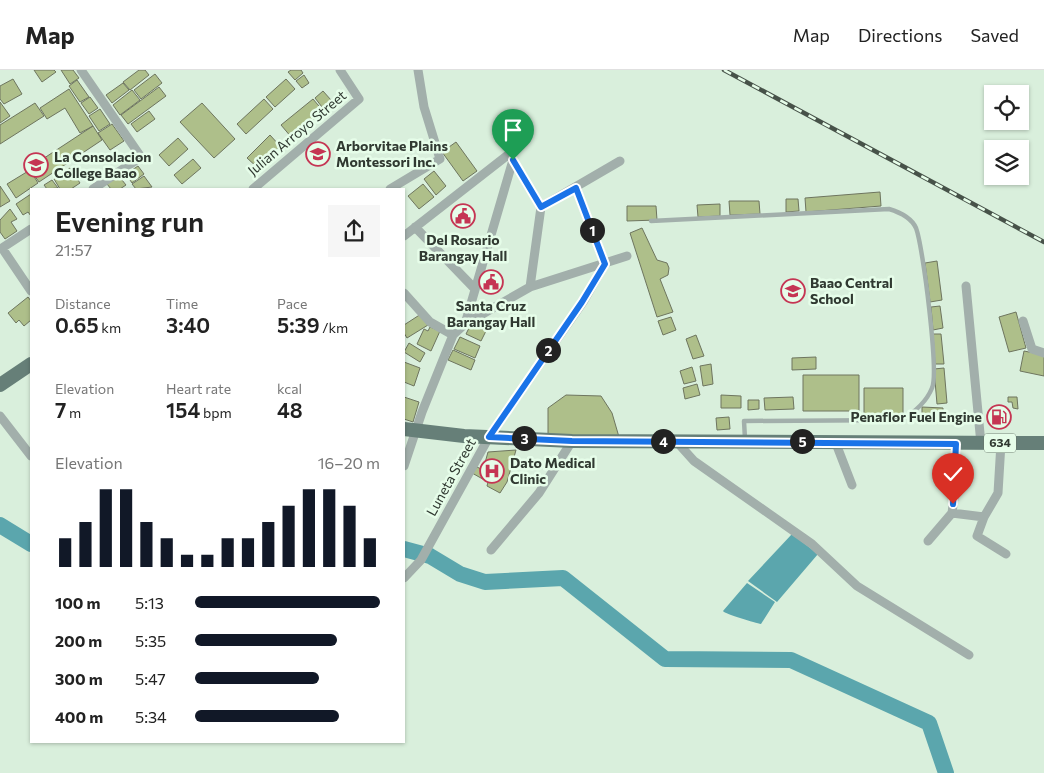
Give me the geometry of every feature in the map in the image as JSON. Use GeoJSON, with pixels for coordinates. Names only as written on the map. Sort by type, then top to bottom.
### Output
{"type":"FeatureCollection","features":[{"type":"Feature","properties":{"kind":"main road"},"geometry":{"type":"LineString","coordinates":[[0,384],[30,365]]}},
{"type":"Feature","properties":{"kind":"main road","name":"634"},"geometry":{"type":"LineString","coordinates":[[410,429],[489,437],[572,441],[745,440],[956,444],[1044,443]]}},
{"type":"Feature","properties":{"kind":"street"},"geometry":{"type":"LineString","coordinates":[[81,70],[142,157],[95,188]]}},
{"type":"Feature","properties":{"kind":"street","name":"Julian Arroyo Street"},"geometry":{"type":"LineString","coordinates":[[254,188],[359,99],[340,70]]}},
{"type":"Feature","properties":{"kind":"street"},"geometry":{"type":"LineString","coordinates":[[392,188],[440,159],[424,107],[418,70]]}},
{"type":"Feature","properties":{"kind":"street"},"geometry":{"type":"LineString","coordinates":[[511,157],[541,207],[530,287]]}},
{"type":"Feature","properties":{"kind":"street"},"geometry":{"type":"LineString","coordinates":[[405,235],[511,157]]}},
{"type":"Feature","properties":{"kind":"street"},"geometry":{"type":"LineString","coordinates":[[465,324],[511,157]]}},
{"type":"Feature","properties":{"kind":"street"},"geometry":{"type":"LineString","coordinates":[[541,207],[620,161]]}},
{"type":"Feature","properties":{"kind":"street"},"geometry":{"type":"LineString","coordinates":[[576,188],[605,264]]}},
{"type":"Feature","properties":{"kind":"street"},"geometry":{"type":"LineString","coordinates":[[414,227],[475,288]]}},
{"type":"Feature","properties":{"kind":"street"},"geometry":{"type":"LineString","coordinates":[[30,230],[1,247],[30,290]]}},
{"type":"Feature","properties":{"kind":"street"},"geometry":{"type":"LineString","coordinates":[[405,460],[410,429],[453,336],[465,324],[530,287],[627,256]]}},
{"type":"Feature","properties":{"kind":"street","name":"Luneta Street"},"geometry":{"type":"LineString","coordinates":[[405,577],[421,560],[489,437],[582,302],[605,264]]}},
{"type":"Feature","properties":{"kind":"street"},"geometry":{"type":"LineString","coordinates":[[966,286],[981,444]]}},
{"type":"Feature","properties":{"kind":"street"},"geometry":{"type":"LineString","coordinates":[[405,294],[430,322],[453,336]]}},
{"type":"Feature","properties":{"kind":"street"},"geometry":{"type":"LineString","coordinates":[[1023,321],[1032,348],[1044,354]]}},
{"type":"Feature","properties":{"kind":"street"},"geometry":{"type":"LineString","coordinates":[[0,416],[30,455]]}},
{"type":"Feature","properties":{"kind":"street"},"geometry":{"type":"LineString","coordinates":[[491,550],[539,493],[572,441]]}},
{"type":"Feature","properties":{"kind":"street"},"geometry":{"type":"LineString","coordinates":[[676,441],[694,461],[812,544],[857,586],[969,655]]}},
{"type":"Feature","properties":{"kind":"street"},"geometry":{"type":"LineString","coordinates":[[835,441],[852,485]]}},
{"type":"Feature","properties":{"kind":"street"},"geometry":{"type":"LineString","coordinates":[[1001,443],[998,493],[984,517],[977,536],[1006,554]]}},
{"type":"Feature","properties":{"kind":"street"},"geometry":{"type":"LineString","coordinates":[[928,541],[952,513],[955,490],[956,444]]}},
{"type":"Feature","properties":{"kind":"street"},"geometry":{"type":"LineString","coordinates":[[952,513],[984,517]]}},
{"type":"Feature","properties":{"kind":"lane"},"geometry":{"type":"LineString","coordinates":[[651,221],[888,209],[902,213],[915,226],[924,266],[932,333],[933,387],[917,411],[901,420],[744,421],[745,440]]}},
{"type":"Feature","properties":{"kind":"water"},"geometry":{"type":"Polygon","coordinates":[[[792,534],[818,554],[777,602],[748,581],[792,534]]]}},
{"type":"Feature","properties":{"kind":"water"},"geometry":{"type":"Polygon","coordinates":[[[747,583],[775,602],[761,624],[723,611],[747,583]]]}},
{"type":"Feature","properties":{"kind":"building"},"geometry":{"type":"Polygon","coordinates":[[[34,70],[54,70],[56,72],[42,82],[34,70]]]}},
{"type":"Feature","properties":{"kind":"building"},"geometry":{"type":"Polygon","coordinates":[[[61,70],[73,70],[79,78],[70,84],[61,70]]]}},
{"type":"Feature","properties":{"kind":"building"},"geometry":{"type":"Polygon","coordinates":[[[139,70],[145,70],[149,75],[130,90],[123,82],[139,70]]]}},
{"type":"Feature","properties":{"kind":"building"},"geometry":{"type":"Polygon","coordinates":[[[291,70],[301,70],[303,73],[295,80],[288,72],[291,70]]]}},
{"type":"Feature","properties":{"kind":"building"},"geometry":{"type":"Polygon","coordinates":[[[155,74],[162,83],[141,99],[134,90],[155,74]]]}},
{"type":"Feature","properties":{"kind":"building"},"geometry":{"type":"Polygon","coordinates":[[[304,75],[309,83],[302,88],[296,81],[304,75]]]}},
{"type":"Feature","properties":{"kind":"building"},"geometry":{"type":"Polygon","coordinates":[[[13,79],[22,94],[4,104],[0,99],[0,86],[13,79]]]}},
{"type":"Feature","properties":{"kind":"building"},"geometry":{"type":"Polygon","coordinates":[[[286,79],[295,89],[275,107],[266,97],[286,79]]]}},
{"type":"Feature","properties":{"kind":"building"},"geometry":{"type":"Polygon","coordinates":[[[77,80],[89,97],[80,102],[69,86],[77,80]]]}},
{"type":"Feature","properties":{"kind":"building"},"geometry":{"type":"Polygon","coordinates":[[[123,83],[129,90],[112,103],[106,95],[123,83]]]}},
{"type":"Feature","properties":{"kind":"building"},"geometry":{"type":"Polygon","coordinates":[[[159,87],[166,96],[128,124],[121,115],[159,87]]]}},
{"type":"Feature","properties":{"kind":"building"},"geometry":{"type":"Polygon","coordinates":[[[69,89],[93,126],[80,133],[65,108],[47,119],[40,108],[69,89]]]}},
{"type":"Feature","properties":{"kind":"building"},"geometry":{"type":"Polygon","coordinates":[[[132,90],[140,100],[120,115],[113,105],[132,90]]]}},
{"type":"Feature","properties":{"kind":"building"},"geometry":{"type":"Polygon","coordinates":[[[323,91],[331,100],[322,107],[315,98],[323,91]]]}},
{"type":"Feature","properties":{"kind":"building"},"geometry":{"type":"Polygon","coordinates":[[[90,97],[98,108],[89,114],[81,103],[90,97]]]}},
{"type":"Feature","properties":{"kind":"building"},"geometry":{"type":"Polygon","coordinates":[[[264,99],[273,109],[246,134],[237,124],[264,99]]]}},
{"type":"Feature","properties":{"kind":"building"},"geometry":{"type":"Polygon","coordinates":[[[313,99],[324,112],[292,138],[281,125],[313,99]]]}},
{"type":"Feature","properties":{"kind":"building"},"geometry":{"type":"Polygon","coordinates":[[[0,102],[10,116],[0,123],[0,102]]]}},
{"type":"Feature","properties":{"kind":"building"},"geometry":{"type":"Polygon","coordinates":[[[35,103],[44,116],[0,144],[0,125],[35,103]]]}},
{"type":"Feature","properties":{"kind":"building"},"geometry":{"type":"Polygon","coordinates":[[[202,103],[235,139],[214,158],[180,122],[202,103]]]}},
{"type":"Feature","properties":{"kind":"building"},"geometry":{"type":"Polygon","coordinates":[[[100,109],[110,124],[99,131],[89,116],[100,109]]]}},
{"type":"Feature","properties":{"kind":"building"},"geometry":{"type":"Polygon","coordinates":[[[149,111],[155,119],[137,132],[131,124],[149,111]]]}},
{"type":"Feature","properties":{"kind":"building"},"geometry":{"type":"Polygon","coordinates":[[[112,124],[124,141],[110,150],[98,133],[112,124]]]}},
{"type":"Feature","properties":{"kind":"building"},"geometry":{"type":"Polygon","coordinates":[[[93,126],[102,140],[39,182],[29,168],[93,126]]]}},
{"type":"Feature","properties":{"kind":"building"},"geometry":{"type":"Polygon","coordinates":[[[270,135],[280,146],[258,168],[247,158],[270,135]]]}},
{"type":"Feature","properties":{"kind":"building"},"geometry":{"type":"Polygon","coordinates":[[[178,138],[188,149],[169,166],[159,155],[178,138]]]}},
{"type":"Feature","properties":{"kind":"building"},"geometry":{"type":"Polygon","coordinates":[[[456,142],[477,171],[463,181],[442,152],[456,142]]]}},
{"type":"Feature","properties":{"kind":"building"},"geometry":{"type":"Polygon","coordinates":[[[193,159],[201,168],[182,184],[174,175],[193,159]]]}},
{"type":"Feature","properties":{"kind":"building"},"geometry":{"type":"Polygon","coordinates":[[[138,166],[144,174],[132,183],[126,174],[138,166]]]}},
{"type":"Feature","properties":{"kind":"building"},"geometry":{"type":"Polygon","coordinates":[[[70,168],[80,183],[72,188],[59,188],[54,179],[70,168]]]}},
{"type":"Feature","properties":{"kind":"building"},"geometry":{"type":"Polygon","coordinates":[[[30,170],[38,183],[16,198],[7,184],[30,170]]]}},
{"type":"Feature","properties":{"kind":"building"},"geometry":{"type":"Polygon","coordinates":[[[434,171],[446,186],[436,195],[424,179],[434,171]]]}},
{"type":"Feature","properties":{"kind":"building"},"geometry":{"type":"Polygon","coordinates":[[[118,175],[126,185],[122,188],[110,188],[107,184],[118,175]]]}},
{"type":"Feature","properties":{"kind":"building"},"geometry":{"type":"Polygon","coordinates":[[[144,176],[152,187],[135,188],[132,184],[144,176]]]}},
{"type":"Feature","properties":{"kind":"building"},"geometry":{"type":"Polygon","coordinates":[[[52,180],[58,188],[46,188],[44,185],[52,180]]]}},
{"type":"Feature","properties":{"kind":"building"},"geometry":{"type":"Polygon","coordinates":[[[423,184],[434,197],[419,209],[408,196],[423,184]]]}},
{"type":"Feature","properties":{"kind":"building"},"geometry":{"type":"Polygon","coordinates":[[[0,186],[10,201],[0,207],[0,186]]]}},
{"type":"Feature","properties":{"kind":"building"},"geometry":{"type":"Polygon","coordinates":[[[880,192],[881,206],[806,212],[805,198],[880,192]]]}},
{"type":"Feature","properties":{"kind":"building"},"geometry":{"type":"Polygon","coordinates":[[[30,195],[30,215],[28,212],[23,215],[16,204],[30,195]]]}},
{"type":"Feature","properties":{"kind":"building"},"geometry":{"type":"Polygon","coordinates":[[[786,199],[798,199],[799,211],[786,212],[786,199]]]}},
{"type":"Feature","properties":{"kind":"building"},"geometry":{"type":"Polygon","coordinates":[[[729,201],[759,201],[760,214],[730,215],[729,201]]]}},
{"type":"Feature","properties":{"kind":"building"},"geometry":{"type":"Polygon","coordinates":[[[720,204],[720,216],[698,217],[697,205],[720,204]]]}},
{"type":"Feature","properties":{"kind":"building"},"geometry":{"type":"Polygon","coordinates":[[[627,206],[656,206],[657,220],[627,221],[627,206]]]}},
{"type":"Feature","properties":{"kind":"building"},"geometry":{"type":"Polygon","coordinates":[[[10,209],[17,219],[11,222],[17,231],[5,239],[0,232],[0,220],[10,209]]]}},
{"type":"Feature","properties":{"kind":"building"},"geometry":{"type":"Polygon","coordinates":[[[642,228],[657,260],[667,263],[669,268],[668,275],[660,279],[673,312],[657,317],[630,233],[642,228]]]}},
{"type":"Feature","properties":{"kind":"building"},"geometry":{"type":"Polygon","coordinates":[[[937,261],[942,300],[930,302],[925,263],[937,261]]]}},
{"type":"Feature","properties":{"kind":"building"},"geometry":{"type":"Polygon","coordinates":[[[28,297],[30,300],[30,321],[24,326],[19,320],[16,323],[8,313],[28,297]]]}},
{"type":"Feature","properties":{"kind":"building"},"geometry":{"type":"Polygon","coordinates":[[[940,306],[943,328],[933,330],[931,307],[940,306]]]}},
{"type":"Feature","properties":{"kind":"building"},"geometry":{"type":"Polygon","coordinates":[[[1016,312],[1026,348],[1009,352],[999,317],[1016,312]]]}},
{"type":"Feature","properties":{"kind":"building"},"geometry":{"type":"Polygon","coordinates":[[[421,314],[428,325],[407,338],[405,324],[421,314]]]}},
{"type":"Feature","properties":{"kind":"building"},"geometry":{"type":"Polygon","coordinates":[[[671,317],[676,330],[663,335],[658,321],[671,317]]]}},
{"type":"Feature","properties":{"kind":"building"},"geometry":{"type":"Polygon","coordinates":[[[471,324],[486,331],[481,341],[466,334],[471,324]]]}},
{"type":"Feature","properties":{"kind":"building"},"geometry":{"type":"Polygon","coordinates":[[[430,327],[440,331],[431,351],[417,344],[424,329],[428,331],[430,327]]]}},
{"type":"Feature","properties":{"kind":"building"},"geometry":{"type":"Polygon","coordinates":[[[933,334],[941,334],[944,364],[935,364],[933,334]]]}},
{"type":"Feature","properties":{"kind":"building"},"geometry":{"type":"Polygon","coordinates":[[[696,335],[704,356],[693,359],[686,339],[696,335]]]}},
{"type":"Feature","properties":{"kind":"building"},"geometry":{"type":"Polygon","coordinates":[[[460,337],[480,346],[475,358],[454,349],[460,337]]]}},
{"type":"Feature","properties":{"kind":"building"},"geometry":{"type":"Polygon","coordinates":[[[409,343],[425,353],[420,362],[405,353],[409,343]]]}},
{"type":"Feature","properties":{"kind":"building"},"geometry":{"type":"Polygon","coordinates":[[[453,350],[475,360],[471,370],[448,360],[453,350]]]}},
{"type":"Feature","properties":{"kind":"building"},"geometry":{"type":"Polygon","coordinates":[[[1024,351],[1044,355],[1044,376],[1020,371],[1024,351]]]}},
{"type":"Feature","properties":{"kind":"building"},"geometry":{"type":"Polygon","coordinates":[[[816,357],[816,369],[792,370],[792,358],[816,357]]]}},
{"type":"Feature","properties":{"kind":"building"},"geometry":{"type":"Polygon","coordinates":[[[405,362],[420,368],[414,386],[405,382],[405,362]]]}},
{"type":"Feature","properties":{"kind":"building"},"geometry":{"type":"Polygon","coordinates":[[[711,364],[713,384],[703,386],[700,366],[711,364]]]}},
{"type":"Feature","properties":{"kind":"building"},"geometry":{"type":"Polygon","coordinates":[[[692,367],[696,381],[684,384],[680,371],[692,367]]]}},
{"type":"Feature","properties":{"kind":"building"},"geometry":{"type":"Polygon","coordinates":[[[944,368],[947,403],[937,404],[934,369],[944,368]]]}},
{"type":"Feature","properties":{"kind":"building"},"geometry":{"type":"Polygon","coordinates":[[[803,375],[859,375],[859,411],[803,411],[803,375]]]}},
{"type":"Feature","properties":{"kind":"building"},"geometry":{"type":"Polygon","coordinates":[[[697,384],[700,395],[685,399],[683,388],[697,384]]]}},
{"type":"Feature","properties":{"kind":"building"},"geometry":{"type":"Polygon","coordinates":[[[864,388],[903,388],[903,415],[864,415],[864,388]]]}},
{"type":"Feature","properties":{"kind":"building"},"geometry":{"type":"Polygon","coordinates":[[[566,395],[601,396],[612,413],[619,437],[548,436],[548,408],[566,395]]]}},
{"type":"Feature","properties":{"kind":"building"},"geometry":{"type":"Polygon","coordinates":[[[721,395],[741,396],[741,408],[721,408],[721,395]]]}},
{"type":"Feature","properties":{"kind":"building"},"geometry":{"type":"Polygon","coordinates":[[[405,397],[419,402],[413,422],[405,419],[405,397]]]}},
{"type":"Feature","properties":{"kind":"building"},"geometry":{"type":"Polygon","coordinates":[[[793,397],[794,409],[765,410],[764,398],[793,397]]]}},
{"type":"Feature","properties":{"kind":"building"},"geometry":{"type":"Polygon","coordinates":[[[1008,397],[1017,397],[1018,409],[1013,408],[1012,402],[1008,402],[1008,397]]]}},
{"type":"Feature","properties":{"kind":"building"},"geometry":{"type":"Polygon","coordinates":[[[748,400],[759,400],[759,409],[748,410],[748,400]]]}},
{"type":"Feature","properties":{"kind":"building"},"geometry":{"type":"Polygon","coordinates":[[[922,407],[943,408],[943,418],[922,417],[922,407]]]}},
{"type":"Feature","properties":{"kind":"building","name":"Penaflor Fuel Engine"},"geometry":{"type":"Polygon","coordinates":[[[1003,409],[1005,424],[995,426],[994,410],[1003,409]]]}},
{"type":"Feature","properties":{"kind":"building"},"geometry":{"type":"Polygon","coordinates":[[[729,417],[730,429],[717,430],[716,418],[729,417]]]}},
{"type":"Feature","properties":{"kind":"building","name":"Dato Medical Clinic"},"geometry":{"type":"Polygon","coordinates":[[[516,450],[507,482],[500,493],[487,486],[488,482],[472,473],[477,467],[483,470],[488,452],[516,450]]]}},
{"type":"Feature","properties":{"kind":"waterway"},"geometry":{"type":"LineString","coordinates":[[0,525],[30,543]]}},
{"type":"Feature","properties":{"kind":"waterway"},"geometry":{"type":"LineString","coordinates":[[405,549],[430,556],[460,574],[485,582],[563,578],[665,659],[791,660],[929,723],[946,773]]}},
{"type":"Feature","properties":{"kind":"railway"},"geometry":{"type":"LineString","coordinates":[[724,70],[1044,242]]}},
{"type":"Feature","properties":{"kind":"place","name":"Arborvitae Plains Montessori Inc."},"geometry":{"type":"Point","coordinates":[318,154]}},
{"type":"Feature","properties":{"kind":"place","name":"La Consolacion College Baao"},"geometry":{"type":"Point","coordinates":[36,165]}},
{"type":"Feature","properties":{"kind":"place","name":"Del Rosario Barangay Hall"},"geometry":{"type":"Point","coordinates":[463,216]}},
{"type":"Feature","properties":{"kind":"place","name":"Santa Cruz Barangay Hall"},"geometry":{"type":"Point","coordinates":[491,282]}},
{"type":"Feature","properties":{"kind":"place","name":"Baao Central School"},"geometry":{"type":"Point","coordinates":[793,291]}},
{"type":"Feature","properties":{"kind":"place","name":"Penaflor Fuel Engine"},"geometry":{"type":"Point","coordinates":[999,417]}},
{"type":"Feature","properties":{"kind":"place","name":"Dato Medical Clinic"},"geometry":{"type":"Point","coordinates":[492,471]}},
{"type":"Feature","properties":{"kind":"route"},"geometry":{"type":"LineString","coordinates":[[513,160],[541,207],[576,188],[605,264],[582,302],[489,437],[572,441],[739,440],[956,444],[953,504]]}}]}
